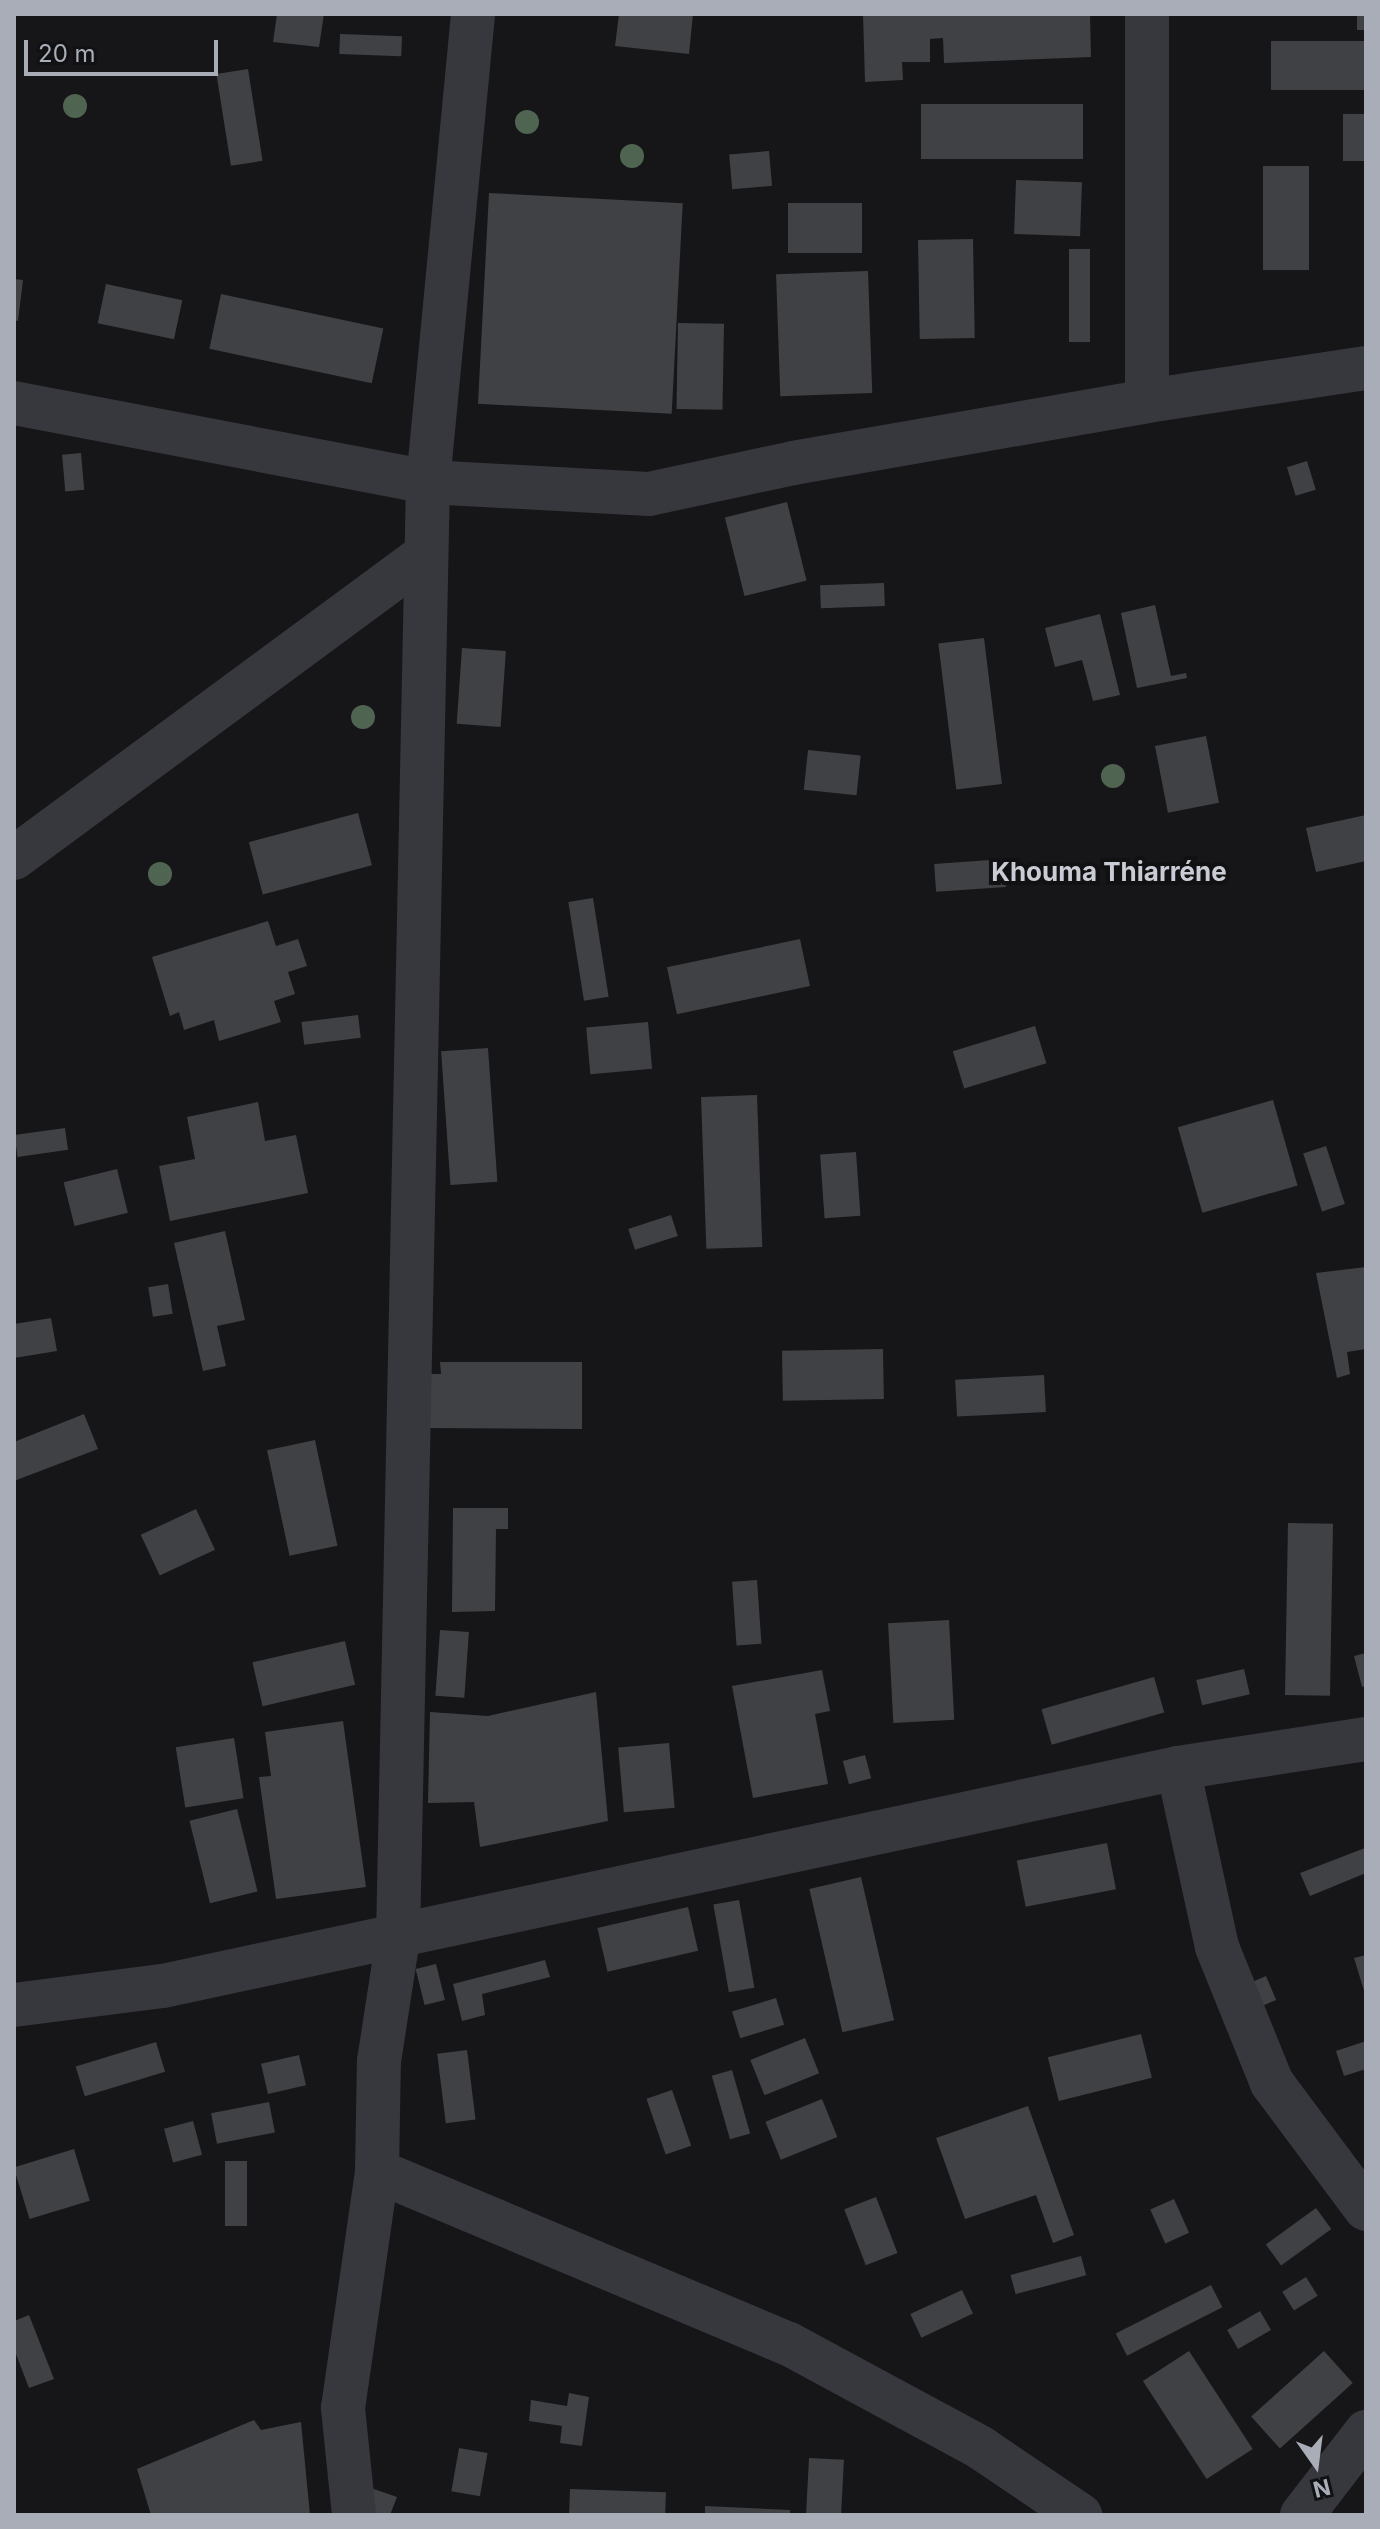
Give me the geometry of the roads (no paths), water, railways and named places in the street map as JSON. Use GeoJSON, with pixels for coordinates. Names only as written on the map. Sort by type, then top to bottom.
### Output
{"type":"FeatureCollection","features":[{"type":"Feature","properties":{"kind":"street"},"geometry":{"type":"LineString","coordinates":[[354,2515],[343,2408],[377,2171],[379,2061],[398,1938],[428,482],[473,14]]}},
{"type":"Feature","properties":{"kind":"street"},"geometry":{"type":"LineString","coordinates":[[1147,14],[1147,401]]}},
{"type":"Feature","properties":{"kind":"street"},"geometry":{"type":"LineString","coordinates":[[14,403],[428,482],[649,494],[793,463],[1147,401],[1360,381]]}},
{"type":"Feature","properties":{"kind":"street"},"geometry":{"type":"LineString","coordinates":[[14,858],[425,555]]}},
{"type":"Feature","properties":{"kind":"street"},"geometry":{"type":"LineString","coordinates":[[14,2005],[163,1986],[398,1938],[1178,1768],[1366,1739]]}},
{"type":"Feature","properties":{"kind":"street"},"geometry":{"type":"LineString","coordinates":[[1178,1768],[1217,1947],[1272,2083],[1366,2209]]}},
{"type":"Feature","properties":{"kind":"street"},"geometry":{"type":"LineString","coordinates":[[377,2171],[789,2344],[981,2448],[1080,2515]]}},
{"type":"Feature","properties":{"kind":"street"},"geometry":{"type":"LineString","coordinates":[[1302,2515],[1366,2432]]}},
{"type":"Feature","properties":{"kind":"district","name":"Khouma Thiarréne"},"geometry":{"type":"Point","coordinates":[1109,872]}}]}
